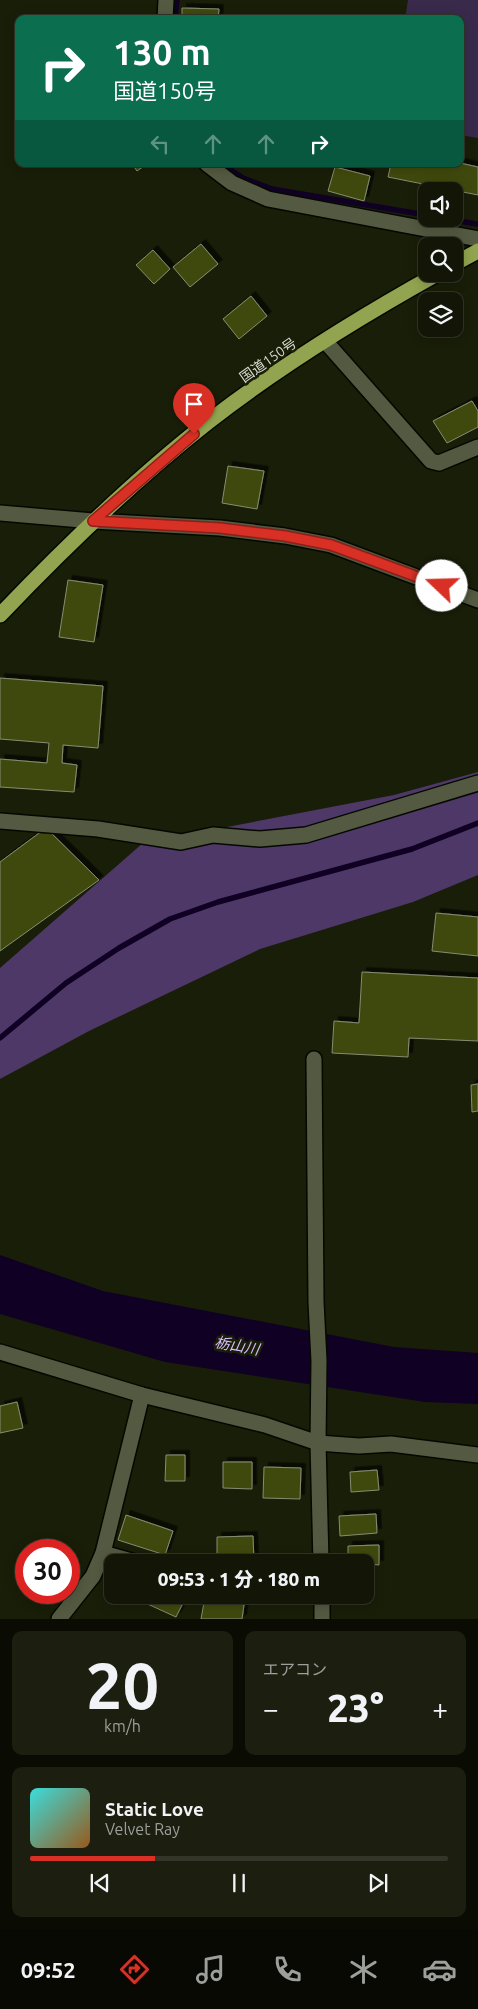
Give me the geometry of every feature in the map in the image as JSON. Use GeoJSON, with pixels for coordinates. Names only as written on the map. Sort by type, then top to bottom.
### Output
{"type":"FeatureCollection","features":[{"type":"Feature","properties":{"kind":"highway"},"geometry":{"type":"LineString","coordinates":[[463,259],[478,251]]}},
{"type":"Feature","properties":{"kind":"highway","name":"国道150号"},"geometry":{"type":"LineString","coordinates":[[0,615],[47,565],[93,521],[208,422],[292,360],[424,282]]}},
{"type":"Feature","properties":{"kind":"street"},"geometry":{"type":"LineString","coordinates":[[165,15],[166,0]]}},
{"type":"Feature","properties":{"kind":"street"},"geometry":{"type":"LineString","coordinates":[[211,167],[232,183],[268,199],[478,239]]}},
{"type":"Feature","properties":{"kind":"street"},"geometry":{"type":"LineString","coordinates":[[325,341],[431,461],[439,463],[478,447]]}},
{"type":"Feature","properties":{"kind":"street"},"geometry":{"type":"LineString","coordinates":[[0,513],[93,521],[220,528],[285,536],[331,545],[478,600]]}},
{"type":"Feature","properties":{"kind":"street"},"geometry":{"type":"LineString","coordinates":[[0,821],[98,829],[181,842],[213,835],[260,839],[306,835],[478,783]]}},
{"type":"Feature","properties":{"kind":"street"},"geometry":{"type":"LineString","coordinates":[[314,1059],[321,1554]]}},
{"type":"Feature","properties":{"kind":"street"},"geometry":{"type":"LineString","coordinates":[[0,1352],[142,1396],[265,1425],[318,1443],[359,1446],[391,1444],[478,1455]]}},
{"type":"Feature","properties":{"kind":"street"},"geometry":{"type":"LineString","coordinates":[[59,1619],[93,1576],[103,1553],[142,1396]]}},
{"type":"Feature","properties":{"kind":"street"},"geometry":{"type":"LineString","coordinates":[[322,1604],[322,1619]]}},
{"type":"Feature","properties":{"kind":"shaded area"},"geometry":{"type":"Polygon","coordinates":[[[408,0],[478,0],[478,138],[464,136],[464,15],[406,15],[408,0]]]}},
{"type":"Feature","properties":{"kind":"shaded area"},"geometry":{"type":"Polygon","coordinates":[[[478,772],[478,875],[413,902],[260,949],[89,1031],[0,1079],[0,968],[143,843],[394,795],[478,772]]]}},
{"type":"Feature","properties":{"kind":"water","name":"栃山川"},"geometry":{"type":"Polygon","coordinates":[[[0,1255],[103,1291],[394,1347],[478,1353],[478,1404],[425,1402],[165,1362],[0,1314],[0,1255]]]}},
{"type":"Feature","properties":{"kind":"building"},"geometry":{"type":"Polygon","coordinates":[[[182,8],[219,9],[218,15],[182,15],[182,8]]]}},
{"type":"Feature","properties":{"kind":"building"},"geometry":{"type":"Polygon","coordinates":[[[464,164],[478,167],[478,195],[463,192],[463,182],[418,183],[388,177],[390,167],[464,167],[464,164]]]}},
{"type":"Feature","properties":{"kind":"building"},"geometry":{"type":"Polygon","coordinates":[[[134,167],[143,167],[137,171],[134,167]]]}},
{"type":"Feature","properties":{"kind":"building"},"geometry":{"type":"Polygon","coordinates":[[[335,167],[370,176],[364,201],[328,191],[335,167]]]}},
{"type":"Feature","properties":{"kind":"building"},"geometry":{"type":"Polygon","coordinates":[[[201,244],[218,264],[190,287],[173,267],[201,244]]]}},
{"type":"Feature","properties":{"kind":"building"},"geometry":{"type":"Polygon","coordinates":[[[153,250],[170,269],[154,284],[136,265],[153,250]]]}},
{"type":"Feature","properties":{"kind":"building"},"geometry":{"type":"Polygon","coordinates":[[[251,296],[267,316],[239,339],[223,319],[251,296]]]}},
{"type":"Feature","properties":{"kind":"building"},"geometry":{"type":"Polygon","coordinates":[[[472,401],[478,411],[478,427],[447,443],[433,421],[472,401]]]}},
{"type":"Feature","properties":{"kind":"building"},"geometry":{"type":"Polygon","coordinates":[[[228,466],[264,471],[257,509],[222,503],[228,466]]]}},
{"type":"Feature","properties":{"kind":"building"},"geometry":{"type":"Polygon","coordinates":[[[68,580],[103,585],[94,642],[59,637],[68,580]]]}},
{"type":"Feature","properties":{"kind":"building"},"geometry":{"type":"Polygon","coordinates":[[[0,678],[103,686],[98,748],[63,745],[62,763],[77,765],[74,792],[0,787],[0,759],[47,763],[49,743],[0,739],[0,678]]]}},
{"type":"Feature","properties":{"kind":"building"},"geometry":{"type":"Polygon","coordinates":[[[46,828],[99,880],[0,951],[0,862],[46,828]]]}},
{"type":"Feature","properties":{"kind":"building"},"geometry":{"type":"Polygon","coordinates":[[[436,913],[478,917],[478,956],[432,951],[436,913]]]}},
{"type":"Feature","properties":{"kind":"building"},"geometry":{"type":"Polygon","coordinates":[[[362,972],[478,978],[478,1041],[409,1038],[408,1057],[332,1053],[334,1021],[359,1023],[362,972]]]}},
{"type":"Feature","properties":{"kind":"building"},"geometry":{"type":"Polygon","coordinates":[[[478,1084],[478,1111],[472,1112],[471,1085],[478,1084]]]}},
{"type":"Feature","properties":{"kind":"building"},"geometry":{"type":"Polygon","coordinates":[[[17,1402],[23,1428],[0,1433],[0,1406],[17,1402]]]}},
{"type":"Feature","properties":{"kind":"building"},"geometry":{"type":"Polygon","coordinates":[[[166,1455],[185,1455],[185,1481],[165,1481],[166,1455]]]}},
{"type":"Feature","properties":{"kind":"building"},"geometry":{"type":"Polygon","coordinates":[[[223,1462],[252,1462],[252,1489],[223,1488],[223,1462]]]}},
{"type":"Feature","properties":{"kind":"building"},"geometry":{"type":"Polygon","coordinates":[[[264,1467],[301,1468],[300,1499],[263,1498],[264,1467]]]}},
{"type":"Feature","properties":{"kind":"building"},"geometry":{"type":"Polygon","coordinates":[[[377,1470],[379,1490],[351,1492],[350,1472],[377,1470]]]}},
{"type":"Feature","properties":{"kind":"building"},"geometry":{"type":"Polygon","coordinates":[[[376,1514],[377,1533],[340,1536],[339,1516],[376,1514]]]}},
{"type":"Feature","properties":{"kind":"building"},"geometry":{"type":"Polygon","coordinates":[[[126,1515],[173,1531],[165,1554],[118,1540],[126,1515]]]}},
{"type":"Feature","properties":{"kind":"building"},"geometry":{"type":"Polygon","coordinates":[[[253,1536],[254,1554],[217,1554],[217,1537],[253,1536]]]}},
{"type":"Feature","properties":{"kind":"building"},"geometry":{"type":"Polygon","coordinates":[[[379,1545],[379,1565],[374,1565],[374,1554],[348,1554],[348,1546],[379,1545]]]}},
{"type":"Feature","properties":{"kind":"building"},"geometry":{"type":"Polygon","coordinates":[[[148,1604],[182,1604],[176,1617],[148,1604]]]}},
{"type":"Feature","properties":{"kind":"building"},"geometry":{"type":"Polygon","coordinates":[[[204,1604],[244,1605],[242,1619],[201,1619],[204,1604]]]}},
{"type":"Feature","properties":{"kind":"waterway"},"geometry":{"type":"LineString","coordinates":[[175,15],[177,0]]}},
{"type":"Feature","properties":{"kind":"waterway"},"geometry":{"type":"LineString","coordinates":[[226,167],[243,178],[272,189],[418,214]]}},
{"type":"Feature","properties":{"kind":"waterway"},"geometry":{"type":"LineString","coordinates":[[463,222],[477,224]]}},
{"type":"Feature","properties":{"kind":"waterway"},"geometry":{"type":"LineString","coordinates":[[0,1038],[66,983],[119,948],[170,919],[218,902],[412,849],[478,823]]}},
{"type":"Feature","properties":{"kind":"route"},"geometry":{"type":"LineString","coordinates":[[194,434],[93,521],[220,528],[285,536],[331,545],[442,586]]}}]}
